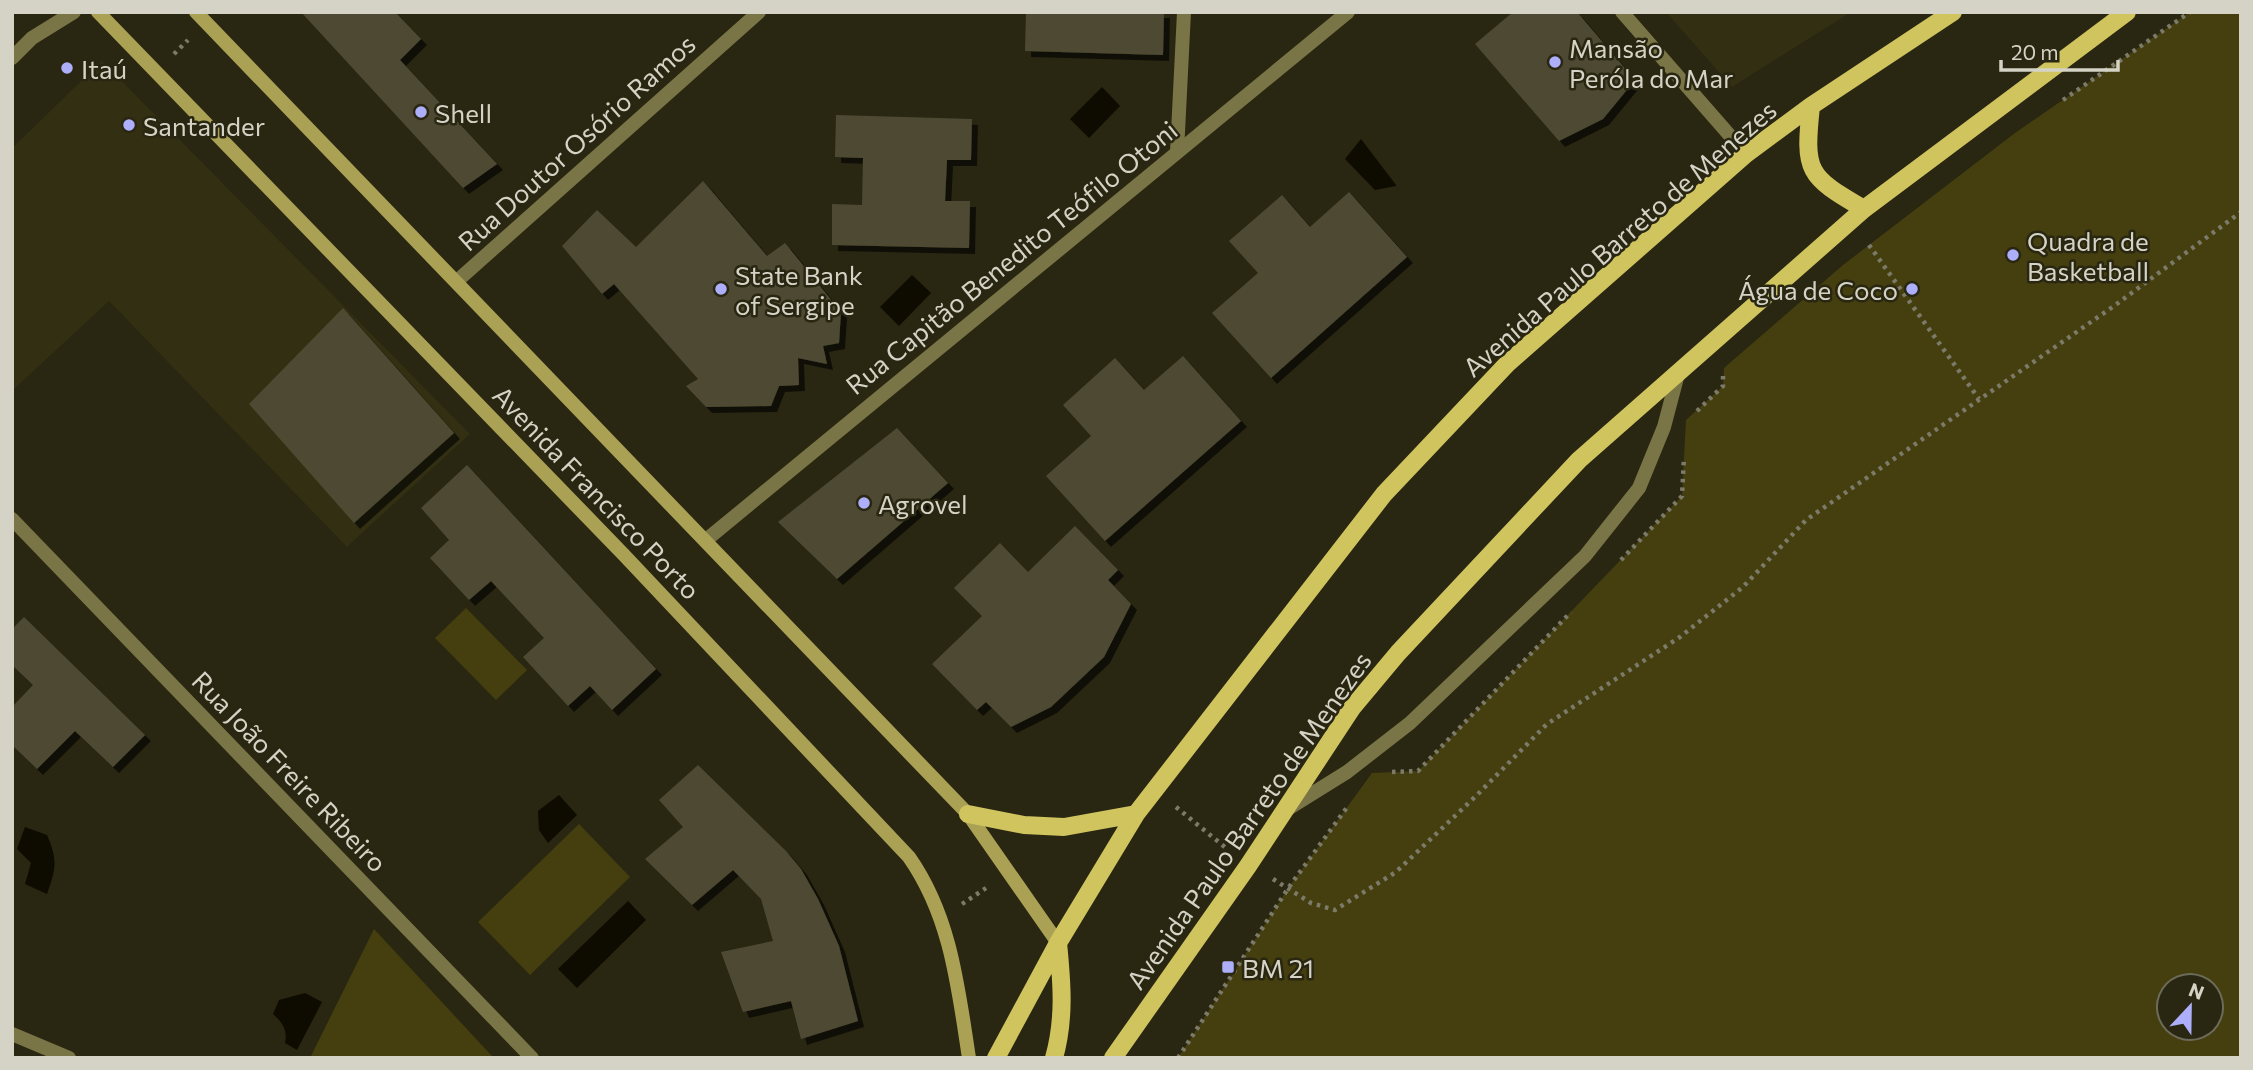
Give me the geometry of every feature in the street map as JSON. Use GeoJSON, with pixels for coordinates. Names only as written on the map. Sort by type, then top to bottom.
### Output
{"type":"FeatureCollection","features":[{"type":"Feature","properties":{"kind":"main road","name":"Avenida Francisco Porto"},"geometry":{"type":"LineString","coordinates":[[98,12],[624,555],[909,857],[923,878],[942,918],[955,966],[969,1058]]}},
{"type":"Feature","properties":{"kind":"main road","name":"Avenida Paulo Barreto de Menezes"},"geometry":{"type":"LineString","coordinates":[[996,1058],[1058,943],[1136,814],[1384,494],[1507,364],[1746,153],[1811,106],[1953,12]]}},
{"type":"Feature","properties":{"kind":"main road","name":"Avenida Paulo Barreto de Menezes"},"geometry":{"type":"LineString","coordinates":[[1113,1058],[1248,866],[1352,708],[1398,653],[1579,460],[1864,209],[2127,12]]}},
{"type":"Feature","properties":{"kind":"main road","name":"Avenida Francisco Porto"},"geometry":{"type":"LineString","coordinates":[[201,17],[968,814],[1058,943]]}},
{"type":"Feature","properties":{"kind":"main road"},"geometry":{"type":"LineString","coordinates":[[1811,106],[1807,142],[1809,164],[1819,179],[1833,191],[1864,209]]}},
{"type":"Feature","properties":{"kind":"main road"},"geometry":{"type":"LineString","coordinates":[[968,814],[1024,825],[1064,827],[1136,814]]}},
{"type":"Feature","properties":{"kind":"main road"},"geometry":{"type":"LineString","coordinates":[[1054,1058],[1060,1038],[1063,1000],[1058,943]]}},
{"type":"Feature","properties":{"kind":"street"},"geometry":{"type":"LineString","coordinates":[[12,58],[32,38],[74,12]]}},
{"type":"Feature","properties":{"kind":"street","name":"Rua Doutor Osório Ramos"},"geometry":{"type":"LineString","coordinates":[[457,281],[759,12]]}},
{"type":"Feature","properties":{"kind":"street"},"geometry":{"type":"LineString","coordinates":[[1177,152],[1184,12]]}},
{"type":"Feature","properties":{"kind":"street","name":"Rua Capitão Benedito Teófilo Otoni"},"geometry":{"type":"LineString","coordinates":[[706,540],[1348,12]]}},
{"type":"Feature","properties":{"kind":"street"},"geometry":{"type":"LineString","coordinates":[[1622,12],[1746,153]]}},
{"type":"Feature","properties":{"kind":"street"},"geometry":{"type":"LineString","coordinates":[[1282,813],[1348,772],[1410,723],[1585,556],[1639,488],[1664,427],[1679,370]]}},
{"type":"Feature","properties":{"kind":"street","name":"Rua João Freire Ribeiro"},"geometry":{"type":"LineString","coordinates":[[12,519],[532,1058]]}},
{"type":"Feature","properties":{"kind":"street"},"geometry":{"type":"LineString","coordinates":[[12,1034],[69,1058]]}},
{"type":"Feature","properties":{"kind":"path"},"geometry":{"type":"LineString","coordinates":[[156,71],[201,17]]}},
{"type":"Feature","properties":{"kind":"path"},"geometry":{"type":"LineString","coordinates":[[1184,813],[1248,866],[1289,887],[1311,903],[1335,910],[1396,872],[1547,724],[1680,637],[1744,587],[1806,520],[2114,306],[2241,212]]}},
{"type":"Feature","properties":{"kind":"path"},"geometry":{"type":"LineString","coordinates":[[1869,245],[1979,399]]}},
{"type":"Feature","properties":{"kind":"shaded area"},"geometry":{"type":"Polygon","coordinates":[[[1666,12],[1851,12],[1732,87],[1666,12]]]}},
{"type":"Feature","properties":{"kind":"shaded area"},"geometry":{"type":"Polygon","coordinates":[[[2190,12],[2241,12],[2241,1058],[1178,1058],[1289,887],[1372,773],[1418,771],[1682,496],[1686,420],[1723,386],[1724,368],[1843,265],[2015,133],[2190,12]]]}},
{"type":"Feature","properties":{"kind":"shaded area"},"geometry":{"type":"Polygon","coordinates":[[[102,61],[470,434],[347,547],[109,301],[12,391],[12,148],[102,61]]]}},
{"type":"Feature","properties":{"kind":"shaded area"},"geometry":{"type":"Polygon","coordinates":[[[1102,87],[1120,106],[1089,138],[1070,119],[1102,87]]]}},
{"type":"Feature","properties":{"kind":"shaded area"},"geometry":{"type":"Polygon","coordinates":[[[1361,139],[1396,186],[1375,190],[1345,159],[1361,139]]]}},
{"type":"Feature","properties":{"kind":"shaded area"},"geometry":{"type":"Polygon","coordinates":[[[912,275],[931,293],[899,326],[880,307],[912,275]]]}},
{"type":"Feature","properties":{"kind":"shaded area"},"geometry":{"type":"Polygon","coordinates":[[[466,608],[527,670],[496,700],[435,638],[466,608]]]}},
{"type":"Feature","properties":{"kind":"shaded area"},"geometry":{"type":"Polygon","coordinates":[[[559,795],[577,815],[548,843],[539,830],[538,811],[559,795]]]}},
{"type":"Feature","properties":{"kind":"shaded area"},"geometry":{"type":"Polygon","coordinates":[[[579,824],[630,877],[530,975],[478,922],[579,824]]]}},
{"type":"Feature","properties":{"kind":"shaded area"},"geometry":{"type":"Polygon","coordinates":[[[25,827],[47,835],[51,844],[55,864],[47,894],[25,884],[31,863],[17,849],[25,827]]]}},
{"type":"Feature","properties":{"kind":"shaded area"},"geometry":{"type":"Polygon","coordinates":[[[628,901],[646,920],[577,988],[558,969],[628,901]]]}},
{"type":"Feature","properties":{"kind":"shaded area"},"geometry":{"type":"Polygon","coordinates":[[[374,929],[492,1056],[491,1058],[310,1058],[374,929]]]}},
{"type":"Feature","properties":{"kind":"shaded area"},"geometry":{"type":"Polygon","coordinates":[[[305,993],[322,1002],[297,1050],[285,1043],[284,1027],[273,1014],[279,1000],[305,993]]]}},
{"type":"Feature","properties":{"kind":"building","name":"Shell"},"geometry":{"type":"Polygon","coordinates":[[[301,12],[395,12],[421,39],[400,60],[497,164],[463,188],[301,12]]]}},
{"type":"Feature","properties":{"kind":"building"},"geometry":{"type":"Polygon","coordinates":[[[1026,12],[1164,12],[1163,55],[1025,51],[1026,12]]]}},
{"type":"Feature","properties":{"kind":"building","name":"Mansão Peróla do Mar"},"geometry":{"type":"Polygon","coordinates":[[[1513,12],[1577,12],[1635,80],[1603,119],[1559,141],[1475,44],[1513,12]]]}},
{"type":"Feature","properties":{"kind":"building"},"geometry":{"type":"Polygon","coordinates":[[[836,115],[972,119],[971,160],[947,160],[945,201],[970,201],[969,248],[832,245],[832,204],[862,205],[863,158],[835,157],[836,115]]]}},
{"type":"Feature","properties":{"kind":"building","name":"State Bank of Sergipe"},"geometry":{"type":"Polygon","coordinates":[[[703,181],[767,256],[785,243],[841,312],[839,343],[823,346],[827,364],[798,358],[799,385],[779,386],[771,406],[706,407],[686,386],[698,379],[614,284],[602,294],[562,246],[597,210],[636,247],[703,181]]]}},
{"type":"Feature","properties":{"kind":"building"},"geometry":{"type":"Polygon","coordinates":[[[1349,192],[1407,257],[1271,378],[1212,313],[1258,273],[1229,241],[1282,195],[1310,227],[1349,192]]]}},
{"type":"Feature","properties":{"kind":"building"},"geometry":{"type":"Polygon","coordinates":[[[343,308],[454,433],[354,523],[249,404],[343,308]]]}},
{"type":"Feature","properties":{"kind":"building"},"geometry":{"type":"Polygon","coordinates":[[[1183,356],[1241,421],[1105,541],[1046,476],[1091,436],[1063,405],[1115,358],[1144,390],[1183,356]]]}},
{"type":"Feature","properties":{"kind":"building","name":"Agrovel"},"geometry":{"type":"Polygon","coordinates":[[[897,428],[948,483],[837,579],[778,522],[897,428]]]}},
{"type":"Feature","properties":{"kind":"building"},"geometry":{"type":"Polygon","coordinates":[[[467,465],[656,669],[612,710],[590,686],[568,706],[523,657],[544,638],[491,581],[469,600],[430,558],[449,540],[421,508],[467,465]]]}},
{"type":"Feature","properties":{"kind":"building"},"geometry":{"type":"Polygon","coordinates":[[[1075,526],[1118,570],[1108,580],[1131,604],[1104,657],[1051,707],[1011,727],[986,702],[977,710],[932,664],[982,616],[954,588],[1000,543],[1028,572],[1075,526]]]}},
{"type":"Feature","properties":{"kind":"building"},"geometry":{"type":"Polygon","coordinates":[[[24,617],[145,735],[113,767],[75,731],[37,769],[12,745],[12,707],[33,685],[12,665],[12,629],[24,617]]]}},
{"type":"Feature","properties":{"kind":"building"},"geometry":{"type":"Polygon","coordinates":[[[698,765],[801,869],[839,946],[858,1021],[801,1039],[791,1001],[743,1012],[721,952],[773,941],[761,899],[733,870],[692,905],[645,859],[683,827],[659,800],[698,765]]]}},
{"type":"Feature","properties":{"kind":"place","name":"Mansão Peróla do Mar"},"geometry":{"type":"Point","coordinates":[1555,62]}},
{"type":"Feature","properties":{"kind":"place","name":"Itaú"},"geometry":{"type":"Point","coordinates":[67,68]}},
{"type":"Feature","properties":{"kind":"place","name":"Shell"},"geometry":{"type":"Point","coordinates":[421,112]}},
{"type":"Feature","properties":{"kind":"place","name":"Santander"},"geometry":{"type":"Point","coordinates":[129,125]}},
{"type":"Feature","properties":{"kind":"place","name":"Quadra de Basketball"},"geometry":{"type":"Point","coordinates":[2013,255]}},
{"type":"Feature","properties":{"kind":"place","name":"State Bank of Sergipe"},"geometry":{"type":"Point","coordinates":[721,289]}},
{"type":"Feature","properties":{"kind":"place","name":"Água de Coco"},"geometry":{"type":"Point","coordinates":[1912,289]}},
{"type":"Feature","properties":{"kind":"place","name":"Agrovel"},"geometry":{"type":"Point","coordinates":[864,503]}},
{"type":"Feature","properties":{"kind":"place","name":"BM 21"},"geometry":{"type":"Point","coordinates":[1228,967]}}]}
